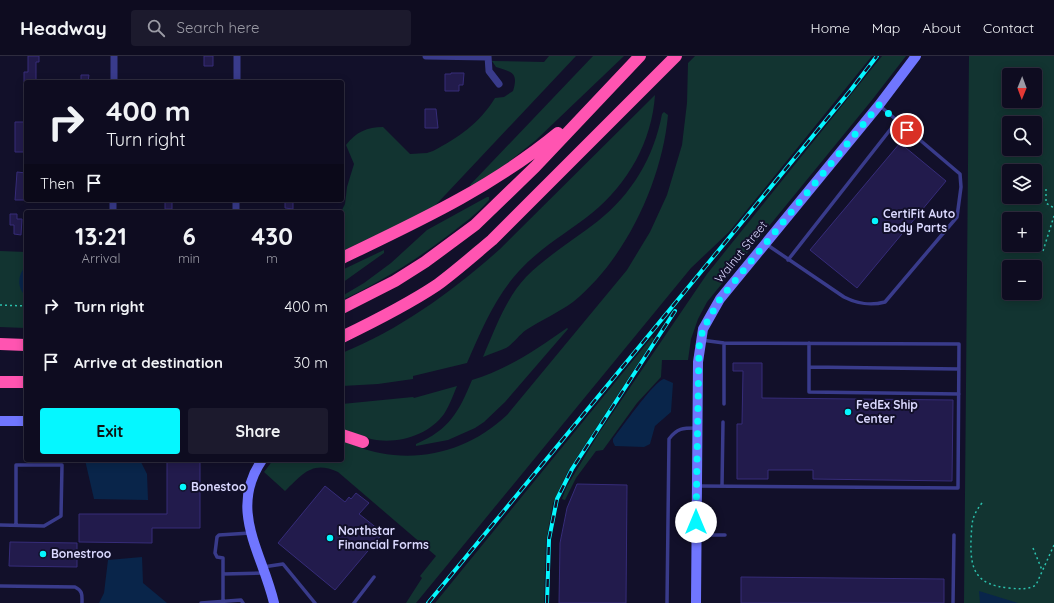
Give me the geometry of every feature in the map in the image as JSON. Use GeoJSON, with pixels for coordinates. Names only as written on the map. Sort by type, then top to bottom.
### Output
{"type":"FeatureCollection","features":[{"type":"Feature","properties":{"kind":"highway"},"geometry":{"type":"LineString","coordinates":[[344,307],[395,281],[425,262],[470,229],[535,167],[640,56]]}},
{"type":"Feature","properties":{"kind":"highway"},"geometry":{"type":"LineString","coordinates":[[344,336],[406,305],[462,265],[507,225],[676,56]]}},
{"type":"Feature","properties":{"kind":"highway"},"geometry":{"type":"LineString","coordinates":[[344,257],[461,200],[489,183],[542,146],[594,103]]}},
{"type":"Feature","properties":{"kind":"highway"},"geometry":{"type":"LineString","coordinates":[[2,344],[24,344]]}},
{"type":"Feature","properties":{"kind":"highway"},"geometry":{"type":"LineString","coordinates":[[0,382],[24,382]]}},
{"type":"Feature","properties":{"kind":"highway"},"geometry":{"type":"LineString","coordinates":[[344,436],[363,442]]}},
{"type":"Feature","properties":{"kind":"street"},"geometry":{"type":"LineString","coordinates":[[114,56],[114,80]]}},
{"type":"Feature","properties":{"kind":"street"},"geometry":{"type":"LineString","coordinates":[[237,56],[237,80]]}},
{"type":"Feature","properties":{"kind":"street"},"geometry":{"type":"LineString","coordinates":[[426,56],[488,56],[489,71],[499,84]]}},
{"type":"Feature","properties":{"kind":"street","name":"Walnut Street"},"geometry":{"type":"LineString","coordinates":[[696,603],[696,486],[698,362],[700,340],[711,313],[720,299],[879,105],[916,56]]}},
{"type":"Feature","properties":{"kind":"street"},"geometry":{"type":"LineString","coordinates":[[0,421],[24,421]]}},
{"type":"Feature","properties":{"kind":"street"},"geometry":{"type":"LineString","coordinates":[[261,462],[251,480],[247,493],[247,516],[274,603]]}},
{"type":"Feature","properties":{"kind":"lane"},"geometry":{"type":"LineString","coordinates":[[765,244],[844,297],[857,304],[878,304],[885,302],[957,217],[961,187],[960,174],[879,105]]}},
{"type":"Feature","properties":{"kind":"lane"},"geometry":{"type":"LineString","coordinates":[[788,260],[897,121]]}},
{"type":"Feature","properties":{"kind":"lane"},"geometry":{"type":"LineString","coordinates":[[696,486],[958,488],[959,344],[724,343],[700,340]]}},
{"type":"Feature","properties":{"kind":"lane"},"geometry":{"type":"LineString","coordinates":[[724,343],[724,404]]}},
{"type":"Feature","properties":{"kind":"lane"},"geometry":{"type":"LineString","coordinates":[[809,343],[809,392],[959,394]]}},
{"type":"Feature","properties":{"kind":"lane"},"geometry":{"type":"LineString","coordinates":[[809,367],[959,369]]}},
{"type":"Feature","properties":{"kind":"lane"},"geometry":{"type":"LineString","coordinates":[[722,486],[723,422]]}},
{"type":"Feature","properties":{"kind":"lane"},"geometry":{"type":"LineString","coordinates":[[667,603],[669,439],[674,432],[680,428],[697,428]]}},
{"type":"Feature","properties":{"kind":"lane"},"geometry":{"type":"LineString","coordinates":[[0,525],[44,526],[61,516],[62,465],[16,465],[16,525]]}},
{"type":"Feature","properties":{"kind":"lane"},"geometry":{"type":"LineString","coordinates":[[222,601],[223,558],[217,557],[215,553],[217,537],[219,535],[252,533]]}},
{"type":"Feature","properties":{"kind":"lane"},"geometry":{"type":"LineString","coordinates":[[696,535],[725,534]]}},
{"type":"Feature","properties":{"kind":"lane"},"geometry":{"type":"LineString","coordinates":[[953,603],[954,535]]}},
{"type":"Feature","properties":{"kind":"lane"},"geometry":{"type":"LineString","coordinates":[[223,574],[264,570],[283,564],[315,603]]}},
{"type":"Feature","properties":{"kind":"lane"},"geometry":{"type":"LineString","coordinates":[[354,603],[374,577]]}},
{"type":"Feature","properties":{"kind":"lane"},"geometry":{"type":"LineString","coordinates":[[0,586],[75,587],[80,589],[82,593],[82,603]]}},
{"type":"Feature","properties":{"kind":"lane"},"geometry":{"type":"LineString","coordinates":[[201,603],[241,600],[243,603]]}},
{"type":"Feature","properties":{"kind":"path"},"geometry":{"type":"LineString","coordinates":[[1046,189],[1046,203],[1054,208]]}},
{"type":"Feature","properties":{"kind":"path"},"geometry":{"type":"LineString","coordinates":[[1043,251],[1054,216]]}},
{"type":"Feature","properties":{"kind":"path"},"geometry":{"type":"LineString","coordinates":[[0,304],[24,306]]}},
{"type":"Feature","properties":{"kind":"path"},"geometry":{"type":"LineString","coordinates":[[982,503],[972,517],[970,560],[972,566],[981,578],[999,587],[1027,589],[1036,585],[1054,544]]}},
{"type":"Feature","properties":{"kind":"path"},"geometry":{"type":"LineString","coordinates":[[1033,548],[1043,571]]}},
{"type":"Feature","properties":{"kind":"green space"},"geometry":{"type":"Polygon","coordinates":[[[549,56],[576,56],[431,210],[344,250],[344,210],[342,210],[345,204],[347,187],[354,164],[346,145],[354,137],[367,129],[383,127],[410,154],[427,153],[433,151],[468,129],[489,107],[495,98],[504,97],[513,91],[515,85],[514,76],[510,72],[496,67],[492,61],[544,62],[549,56]]]}},
{"type":"Feature","properties":{"kind":"green space"},"geometry":{"type":"Polygon","coordinates":[[[593,56],[624,56],[536,140],[506,164],[472,187],[470,185],[593,56]]]}},
{"type":"Feature","properties":{"kind":"green space"},"geometry":{"type":"Polygon","coordinates":[[[695,56],[872,56],[729,232],[691,268],[416,603],[406,603],[422,578],[420,576],[436,556],[338,472],[329,469],[315,468],[303,474],[285,491],[264,472],[272,462],[344,462],[344,442],[380,453],[414,456],[431,454],[464,444],[479,436],[507,415],[627,270],[650,232],[667,195],[682,145],[687,103],[688,63],[695,56]]]}},
{"type":"Feature","properties":{"kind":"green space"},"geometry":{"type":"Polygon","coordinates":[[[882,56],[906,56],[872,100],[707,302],[698,319],[691,339],[688,360],[662,360],[661,377],[637,403],[603,450],[596,451],[576,478],[565,500],[562,499],[567,486],[599,433],[707,274],[882,56]]]}},
{"type":"Feature","properties":{"kind":"green space"},"geometry":{"type":"Polygon","coordinates":[[[969,56],[1054,56],[1054,603],[964,603],[969,56]]]}},
{"type":"Feature","properties":{"kind":"green space"},"geometry":{"type":"Polygon","coordinates":[[[655,95],[649,129],[636,160],[627,175],[617,189],[592,213],[545,247],[527,262],[510,281],[483,327],[467,363],[413,376],[413,379],[378,384],[344,386],[344,352],[385,333],[426,308],[464,280],[500,249],[655,95]]]}},
{"type":"Feature","properties":{"kind":"green space"},"geometry":{"type":"Polygon","coordinates":[[[664,112],[668,115],[664,140],[658,166],[649,192],[625,241],[609,264],[592,284],[573,302],[526,330],[506,348],[483,357],[507,304],[519,285],[534,269],[552,254],[598,221],[631,187],[647,160],[662,114],[664,112]]]}},
{"type":"Feature","properties":{"kind":"green space"},"geometry":{"type":"Polygon","coordinates":[[[489,197],[489,200],[485,205],[475,214],[424,253],[398,270],[344,299],[344,295],[364,283],[391,263],[427,230],[489,197]]]}},
{"type":"Feature","properties":{"kind":"green space"},"geometry":{"type":"Polygon","coordinates":[[[384,250],[384,253],[344,282],[344,269],[384,250]]]}},
{"type":"Feature","properties":{"kind":"green space"},"geometry":{"type":"Polygon","coordinates":[[[0,251],[24,252],[24,328],[0,327],[0,251]]]}},
{"type":"Feature","properties":{"kind":"green space"},"geometry":{"type":"Polygon","coordinates":[[[567,328],[568,329],[505,402],[484,422],[475,428],[448,440],[416,446],[416,444],[437,433],[452,419],[472,380],[510,364],[533,351],[567,328]]]}},
{"type":"Feature","properties":{"kind":"green space"},"geometry":{"type":"Polygon","coordinates":[[[652,337],[654,339],[568,471],[553,503],[546,542],[544,603],[435,603],[652,337]]]}},
{"type":"Feature","properties":{"kind":"green space"},"geometry":{"type":"Polygon","coordinates":[[[457,386],[450,404],[438,421],[430,428],[412,437],[391,441],[381,441],[344,430],[344,404],[414,398],[457,386]]]}},
{"type":"Feature","properties":{"kind":"water"},"geometry":{"type":"Polygon","coordinates":[[[24,269],[24,294],[19,281],[24,269]]]}},
{"type":"Feature","properties":{"kind":"water"},"geometry":{"type":"Polygon","coordinates":[[[664,379],[673,383],[671,412],[655,426],[650,444],[644,447],[615,446],[613,439],[653,387],[664,379]]]}},
{"type":"Feature","properties":{"kind":"water"},"geometry":{"type":"Polygon","coordinates":[[[85,462],[141,462],[147,474],[148,500],[94,499],[85,462]]]}},
{"type":"Feature","properties":{"kind":"water"},"geometry":{"type":"Polygon","coordinates":[[[142,557],[143,583],[167,603],[99,603],[104,593],[108,560],[142,557]]]}},
{"type":"Feature","properties":{"kind":"water"},"geometry":{"type":"Polygon","coordinates":[[[979,591],[1018,603],[980,603],[979,591]]]}},
{"type":"Feature","properties":{"kind":"building"},"geometry":{"type":"Polygon","coordinates":[[[28,56],[39,56],[39,62],[36,62],[36,80],[24,80],[24,72],[28,72],[28,56]]]}},
{"type":"Feature","properties":{"kind":"building"},"geometry":{"type":"Polygon","coordinates":[[[204,56],[213,56],[213,66],[204,66],[204,56]]]}},
{"type":"Feature","properties":{"kind":"building"},"geometry":{"type":"Polygon","coordinates":[[[464,73],[463,85],[459,85],[459,91],[445,91],[445,74],[464,73]]]}},
{"type":"Feature","properties":{"kind":"building"},"geometry":{"type":"Polygon","coordinates":[[[81,75],[89,75],[88,80],[81,80],[81,75]]]}},
{"type":"Feature","properties":{"kind":"building"},"geometry":{"type":"Polygon","coordinates":[[[425,109],[436,109],[438,128],[425,128],[425,109]]]}},
{"type":"Feature","properties":{"kind":"building"},"geometry":{"type":"Polygon","coordinates":[[[15,122],[24,122],[24,152],[15,152],[15,122]]]}},
{"type":"Feature","properties":{"kind":"building","name":"CertiFit Auto Body Parts"},"geometry":{"type":"Polygon","coordinates":[[[900,143],[946,181],[857,288],[810,250],[900,143]]]}},
{"type":"Feature","properties":{"kind":"building"},"geometry":{"type":"Polygon","coordinates":[[[17,172],[24,173],[24,200],[15,200],[17,172]]]}},
{"type":"Feature","properties":{"kind":"building"},"geometry":{"type":"Polygon","coordinates":[[[165,202],[172,202],[172,209],[165,209],[165,202]]]}},
{"type":"Feature","properties":{"kind":"building"},"geometry":{"type":"Polygon","coordinates":[[[285,202],[293,202],[293,209],[285,208],[285,202]]]}},
{"type":"Feature","properties":{"kind":"building"},"geometry":{"type":"Polygon","coordinates":[[[10,214],[17,214],[17,219],[22,219],[21,235],[14,234],[14,225],[10,225],[10,214]]]}},
{"type":"Feature","properties":{"kind":"building","name":"FedEx Ship Center"},"geometry":{"type":"Polygon","coordinates":[[[733,363],[762,363],[762,398],[953,400],[952,481],[813,479],[813,470],[768,470],[768,479],[737,479],[737,424],[742,424],[743,371],[733,371],[733,363]]]}},
{"type":"Feature","properties":{"kind":"building","name":"Bonestoo"},"geometry":{"type":"Polygon","coordinates":[[[167,462],[200,462],[200,528],[152,528],[152,543],[79,542],[79,514],[167,514],[167,462]]]}},
{"type":"Feature","properties":{"kind":"building"},"geometry":{"type":"Polygon","coordinates":[[[577,484],[627,485],[626,603],[559,603],[560,543],[567,508],[577,484]]]}},
{"type":"Feature","properties":{"kind":"building","name":"Northstar Financial Forms"},"geometry":{"type":"Polygon","coordinates":[[[325,486],[345,502],[349,497],[351,499],[356,493],[369,503],[359,514],[383,533],[335,590],[278,543],[325,486]]]}},
{"type":"Feature","properties":{"kind":"building","name":"Bonestroo"},"geometry":{"type":"Polygon","coordinates":[[[10,542],[77,543],[77,567],[9,566],[10,542]]]}},
{"type":"Feature","properties":{"kind":"building"},"geometry":{"type":"Polygon","coordinates":[[[741,577],[944,579],[944,603],[741,603],[741,577]]]}},
{"type":"Feature","properties":{"kind":"railway"},"geometry":{"type":"LineString","coordinates":[[428,603],[850,91],[877,56]]}},
{"type":"Feature","properties":{"kind":"railway"},"geometry":{"type":"LineString","coordinates":[[547,603],[549,539],[557,499],[572,469],[675,311]]}},
{"type":"Feature","properties":{"kind":"place","name":"CertiFit Auto Body Parts"},"geometry":{"type":"Point","coordinates":[875,221]}},
{"type":"Feature","properties":{"kind":"place","name":"FedEx Ship Center"},"geometry":{"type":"Point","coordinates":[848,412]}},
{"type":"Feature","properties":{"kind":"place","name":"Bonestoo"},"geometry":{"type":"Point","coordinates":[183,487]}},
{"type":"Feature","properties":{"kind":"place","name":"Northstar Financial Forms"},"geometry":{"type":"Point","coordinates":[330,538]}},
{"type":"Feature","properties":{"kind":"place","name":"Bonestroo"},"geometry":{"type":"Point","coordinates":[43,554]}},
{"type":"Feature","properties":{"kind":"route"},"geometry":{"type":"LineString","coordinates":[[696,522],[699,347],[703,329],[711,313],[720,299],[879,105],[907,130]]}}]}
